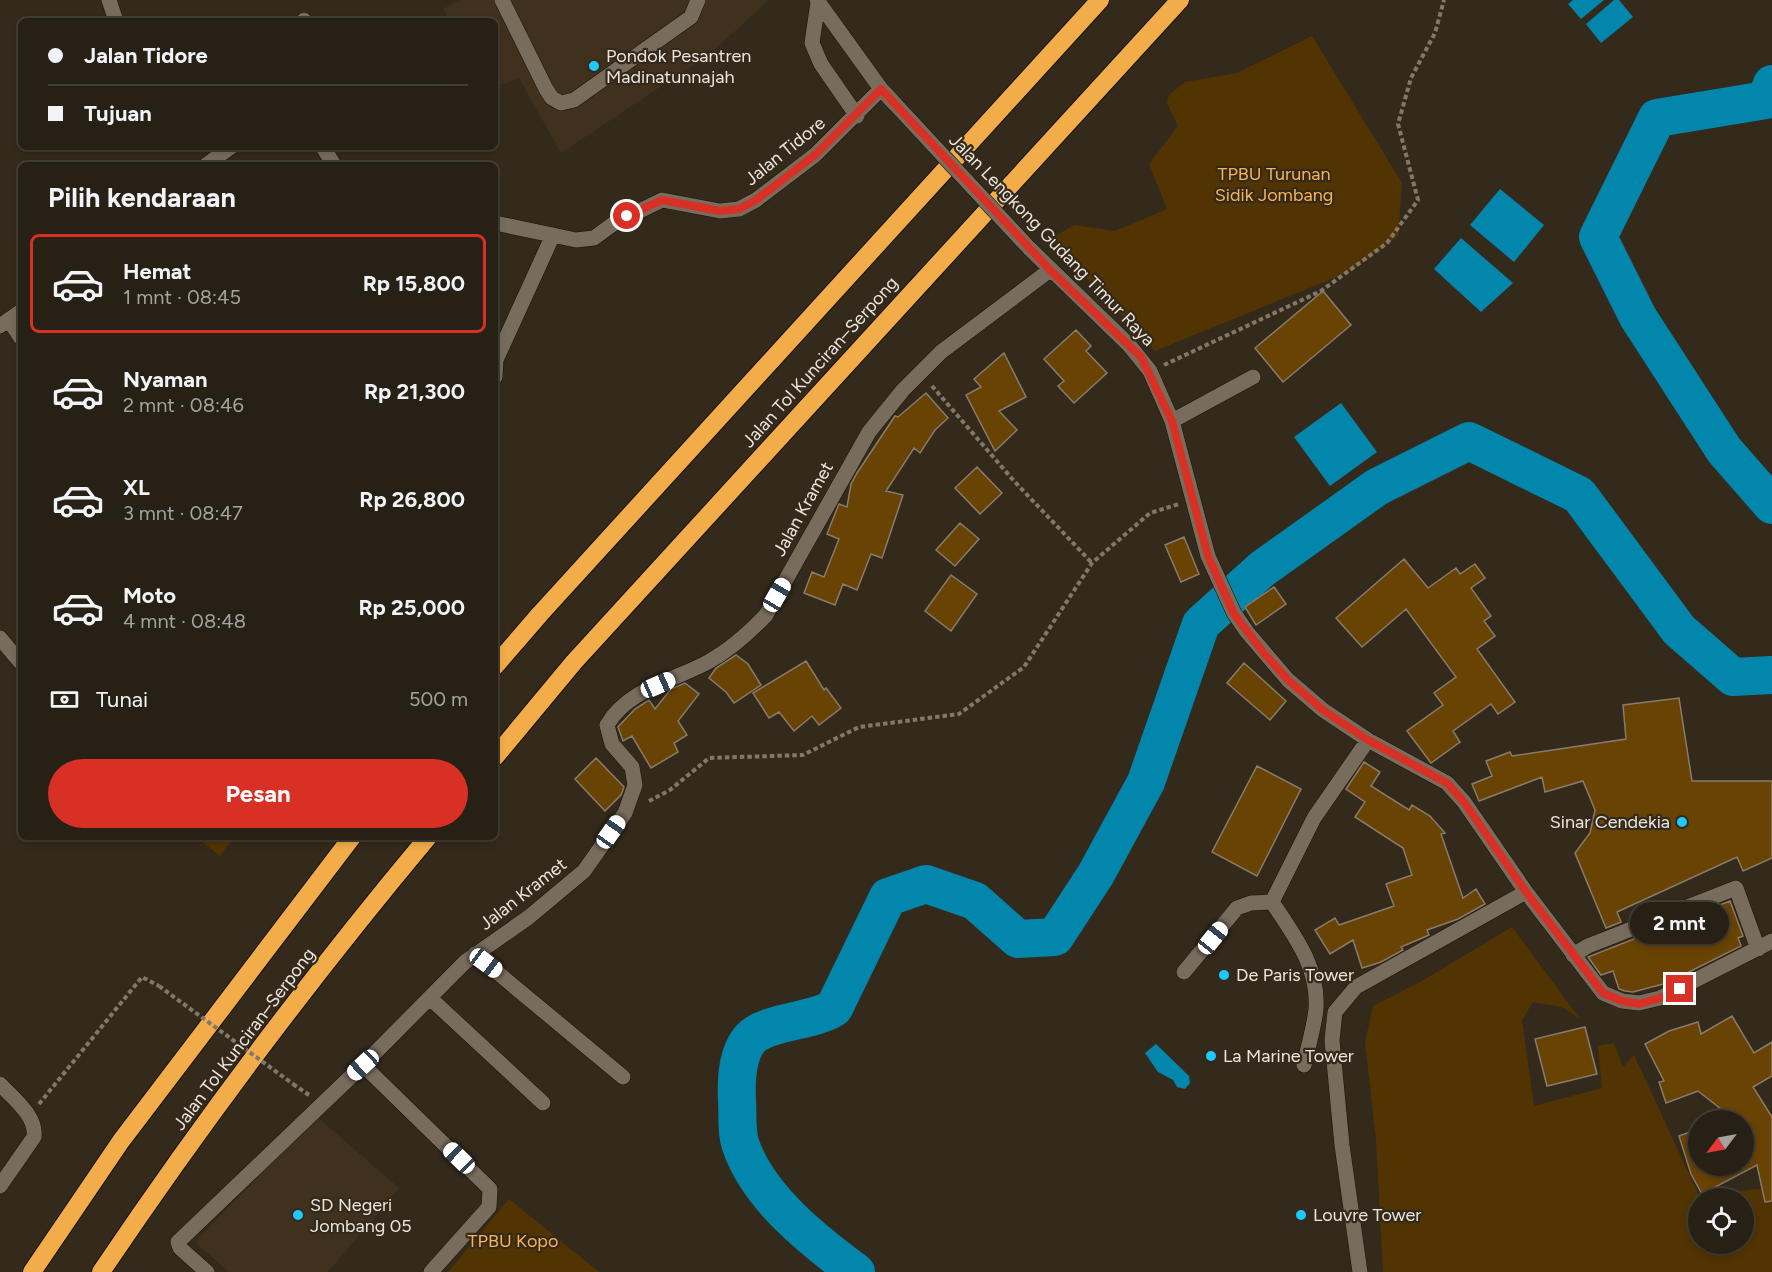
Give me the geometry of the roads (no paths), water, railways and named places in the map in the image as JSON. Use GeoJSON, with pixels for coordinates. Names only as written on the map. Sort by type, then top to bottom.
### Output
{"type":"FeatureCollection","features":[{"type":"Feature","properties":{"kind":"highway","name":"Jalan Tol Kunciran–Serpong"},"geometry":{"type":"LineString","coordinates":[[498,663],[1100,0]]}},
{"type":"Feature","properties":{"kind":"highway","name":"Jalan Tol Kunciran–Serpong"},"geometry":{"type":"LineString","coordinates":[[498,753],[574,662],[1180,0]]}},
{"type":"Feature","properties":{"kind":"highway","name":"Jalan Tol Kunciran–Serpong"},"geometry":{"type":"LineString","coordinates":[[32,1272],[121,1141],[350,840]]}},
{"type":"Feature","properties":{"kind":"highway","name":"Jalan Tol Kunciran–Serpong"},"geometry":{"type":"LineString","coordinates":[[101,1272],[166,1175],[377,898],[425,840]]}},
{"type":"Feature","properties":{"kind":"street"},"geometry":{"type":"LineString","coordinates":[[109,0],[115,18]]}},
{"type":"Feature","properties":{"kind":"street"},"geometry":{"type":"LineString","coordinates":[[502,0],[546,89],[552,98],[561,103],[574,100],[691,17],[698,0]]}},
{"type":"Feature","properties":{"kind":"street"},"geometry":{"type":"LineString","coordinates":[[818,1],[812,43],[821,64],[857,116]]}},
{"type":"Feature","properties":{"kind":"street","name":"Jalan Lengkong Gudang Timur Raya"},"geometry":{"type":"LineString","coordinates":[[818,1],[881,89],[1050,270],[1135,351],[1150,371],[1172,421],[1191,500],[1208,556],[1234,614],[1263,652],[1288,680],[1323,710],[1368,740],[1447,783],[1464,802],[1526,892],[1603,993],[1622,1001],[1639,1004],[1660,998],[1772,941]]}},
{"type":"Feature","properties":{"kind":"street","name":"Jalan Tidore"},"geometry":{"type":"LineString","coordinates":[[498,224],[576,240],[594,238],[613,224],[662,200],[720,211],[739,209],[756,200],[815,155],[857,116],[881,89]]}},
{"type":"Feature","properties":{"kind":"street"},"geometry":{"type":"LineString","coordinates":[[210,156],[224,150]]}},
{"type":"Feature","properties":{"kind":"street"},"geometry":{"type":"LineString","coordinates":[[498,356],[553,235]]}},
{"type":"Feature","properties":{"kind":"street","name":"Jalan Kramet"},"geometry":{"type":"LineString","coordinates":[[201,1270],[180,1248],[178,1242],[475,954],[529,917],[584,871],[625,813],[635,785],[632,766],[612,744],[609,735],[607,725],[616,710],[642,692],[709,662],[747,635],[766,615],[869,432],[920,372],[941,352],[1050,270]]}},
{"type":"Feature","properties":{"kind":"street"},"geometry":{"type":"LineString","coordinates":[[10,319],[18,334]]}},
{"type":"Feature","properties":{"kind":"street"},"geometry":{"type":"LineString","coordinates":[[1172,421],[1252,377]]}},
{"type":"Feature","properties":{"kind":"street"},"geometry":{"type":"LineString","coordinates":[[0,638],[18,659]]}},
{"type":"Feature","properties":{"kind":"street"},"geometry":{"type":"LineString","coordinates":[[1272,902],[1314,818],[1368,740]]}},
{"type":"Feature","properties":{"kind":"street"},"geometry":{"type":"LineString","coordinates":[[1573,955],[1588,946],[1736,888],[1758,949]]}},
{"type":"Feature","properties":{"kind":"street"},"geometry":{"type":"LineString","coordinates":[[1360,1272],[1342,1145],[1332,1040],[1335,1012],[1356,987],[1526,892]]}},
{"type":"Feature","properties":{"kind":"street"},"geometry":{"type":"LineString","coordinates":[[1184,972],[1237,909],[1251,903],[1272,902]]}},
{"type":"Feature","properties":{"kind":"street"},"geometry":{"type":"LineString","coordinates":[[1272,902],[1304,950],[1314,978],[1316,1009],[1304,1065]]}},
{"type":"Feature","properties":{"kind":"street"},"geometry":{"type":"LineString","coordinates":[[475,954],[623,1077]]}},
{"type":"Feature","properties":{"kind":"street"},"geometry":{"type":"LineString","coordinates":[[430,998],[543,1103]]}},
{"type":"Feature","properties":{"kind":"street"},"geometry":{"type":"LineString","coordinates":[[363,1065],[490,1189],[489,1207],[430,1272]]}},
{"type":"Feature","properties":{"kind":"street"},"geometry":{"type":"LineString","coordinates":[[0,1084],[29,1117],[35,1129],[34,1137],[0,1186]]}},
{"type":"Feature","properties":{"kind":"water"},"geometry":{"type":"Polygon","coordinates":[[[1573,0],[1604,0],[1581,19],[1568,4],[1573,0]]]}},
{"type":"Feature","properties":{"kind":"water"},"geometry":{"type":"Polygon","coordinates":[[[1614,0],[1619,0],[1633,17],[1601,43],[1586,24],[1614,0]]]}},
{"type":"Feature","properties":{"kind":"water"},"geometry":{"type":"Polygon","coordinates":[[[1500,189],[1544,225],[1514,262],[1470,225],[1500,189]]]}},
{"type":"Feature","properties":{"kind":"water"},"geometry":{"type":"Polygon","coordinates":[[[1461,238],[1513,283],[1481,312],[1434,269],[1461,238]]]}},
{"type":"Feature","properties":{"kind":"water"},"geometry":{"type":"Polygon","coordinates":[[[1341,403],[1377,452],[1330,486],[1294,437],[1341,403]]]}},
{"type":"Feature","properties":{"kind":"water"},"geometry":{"type":"Polygon","coordinates":[[[1156,1044],[1189,1076],[1190,1083],[1185,1089],[1177,1087],[1173,1080],[1158,1072],[1145,1053],[1156,1044]]]}},
{"type":"Feature","properties":{"kind":"waterway"},"geometry":{"type":"LineString","coordinates":[[1772,84],[1766,100],[1657,118],[1598,237],[1638,317],[1724,450],[1772,505]]}},
{"type":"Feature","properties":{"kind":"waterway"},"geometry":{"type":"LineString","coordinates":[[856,1272],[789,1217],[774,1201],[749,1165],[739,1141],[737,1093],[740,1060],[746,1045],[757,1033],[766,1029],[825,1013],[834,1008],[888,897],[926,884],[975,901],[1018,939],[1055,937],[1096,874],[1146,782],[1201,624],[1262,569],[1377,487],[1469,441],[1579,495],[1679,630],[1733,677],[1772,675]]}},
{"type":"Feature","properties":{"kind":"place","name":"Pondok Pesantren Madinatunnajah"},"geometry":{"type":"Point","coordinates":[594,66]}},
{"type":"Feature","properties":{"kind":"place","name":"Sinar Cendekia"},"geometry":{"type":"Point","coordinates":[1682,822]}},
{"type":"Feature","properties":{"kind":"place","name":"De Paris Tower"},"geometry":{"type":"Point","coordinates":[1224,975]}},
{"type":"Feature","properties":{"kind":"place","name":"La Marine Tower"},"geometry":{"type":"Point","coordinates":[1211,1056]}},
{"type":"Feature","properties":{"kind":"place","name":"SD Negeri Jombang 05"},"geometry":{"type":"Point","coordinates":[298,1215]}},
{"type":"Feature","properties":{"kind":"place","name":"Louvre Tower"},"geometry":{"type":"Point","coordinates":[1301,1215]}},
{"type":"Feature","properties":{"kind":"park label","name":"TPBU Turunan Sidik Jombang"},"geometry":{"type":"Point","coordinates":[1274,184]}},
{"type":"Feature","properties":{"kind":"park label","name":"TPBU Kopo"},"geometry":{"type":"Point","coordinates":[513,1241]}}]}
